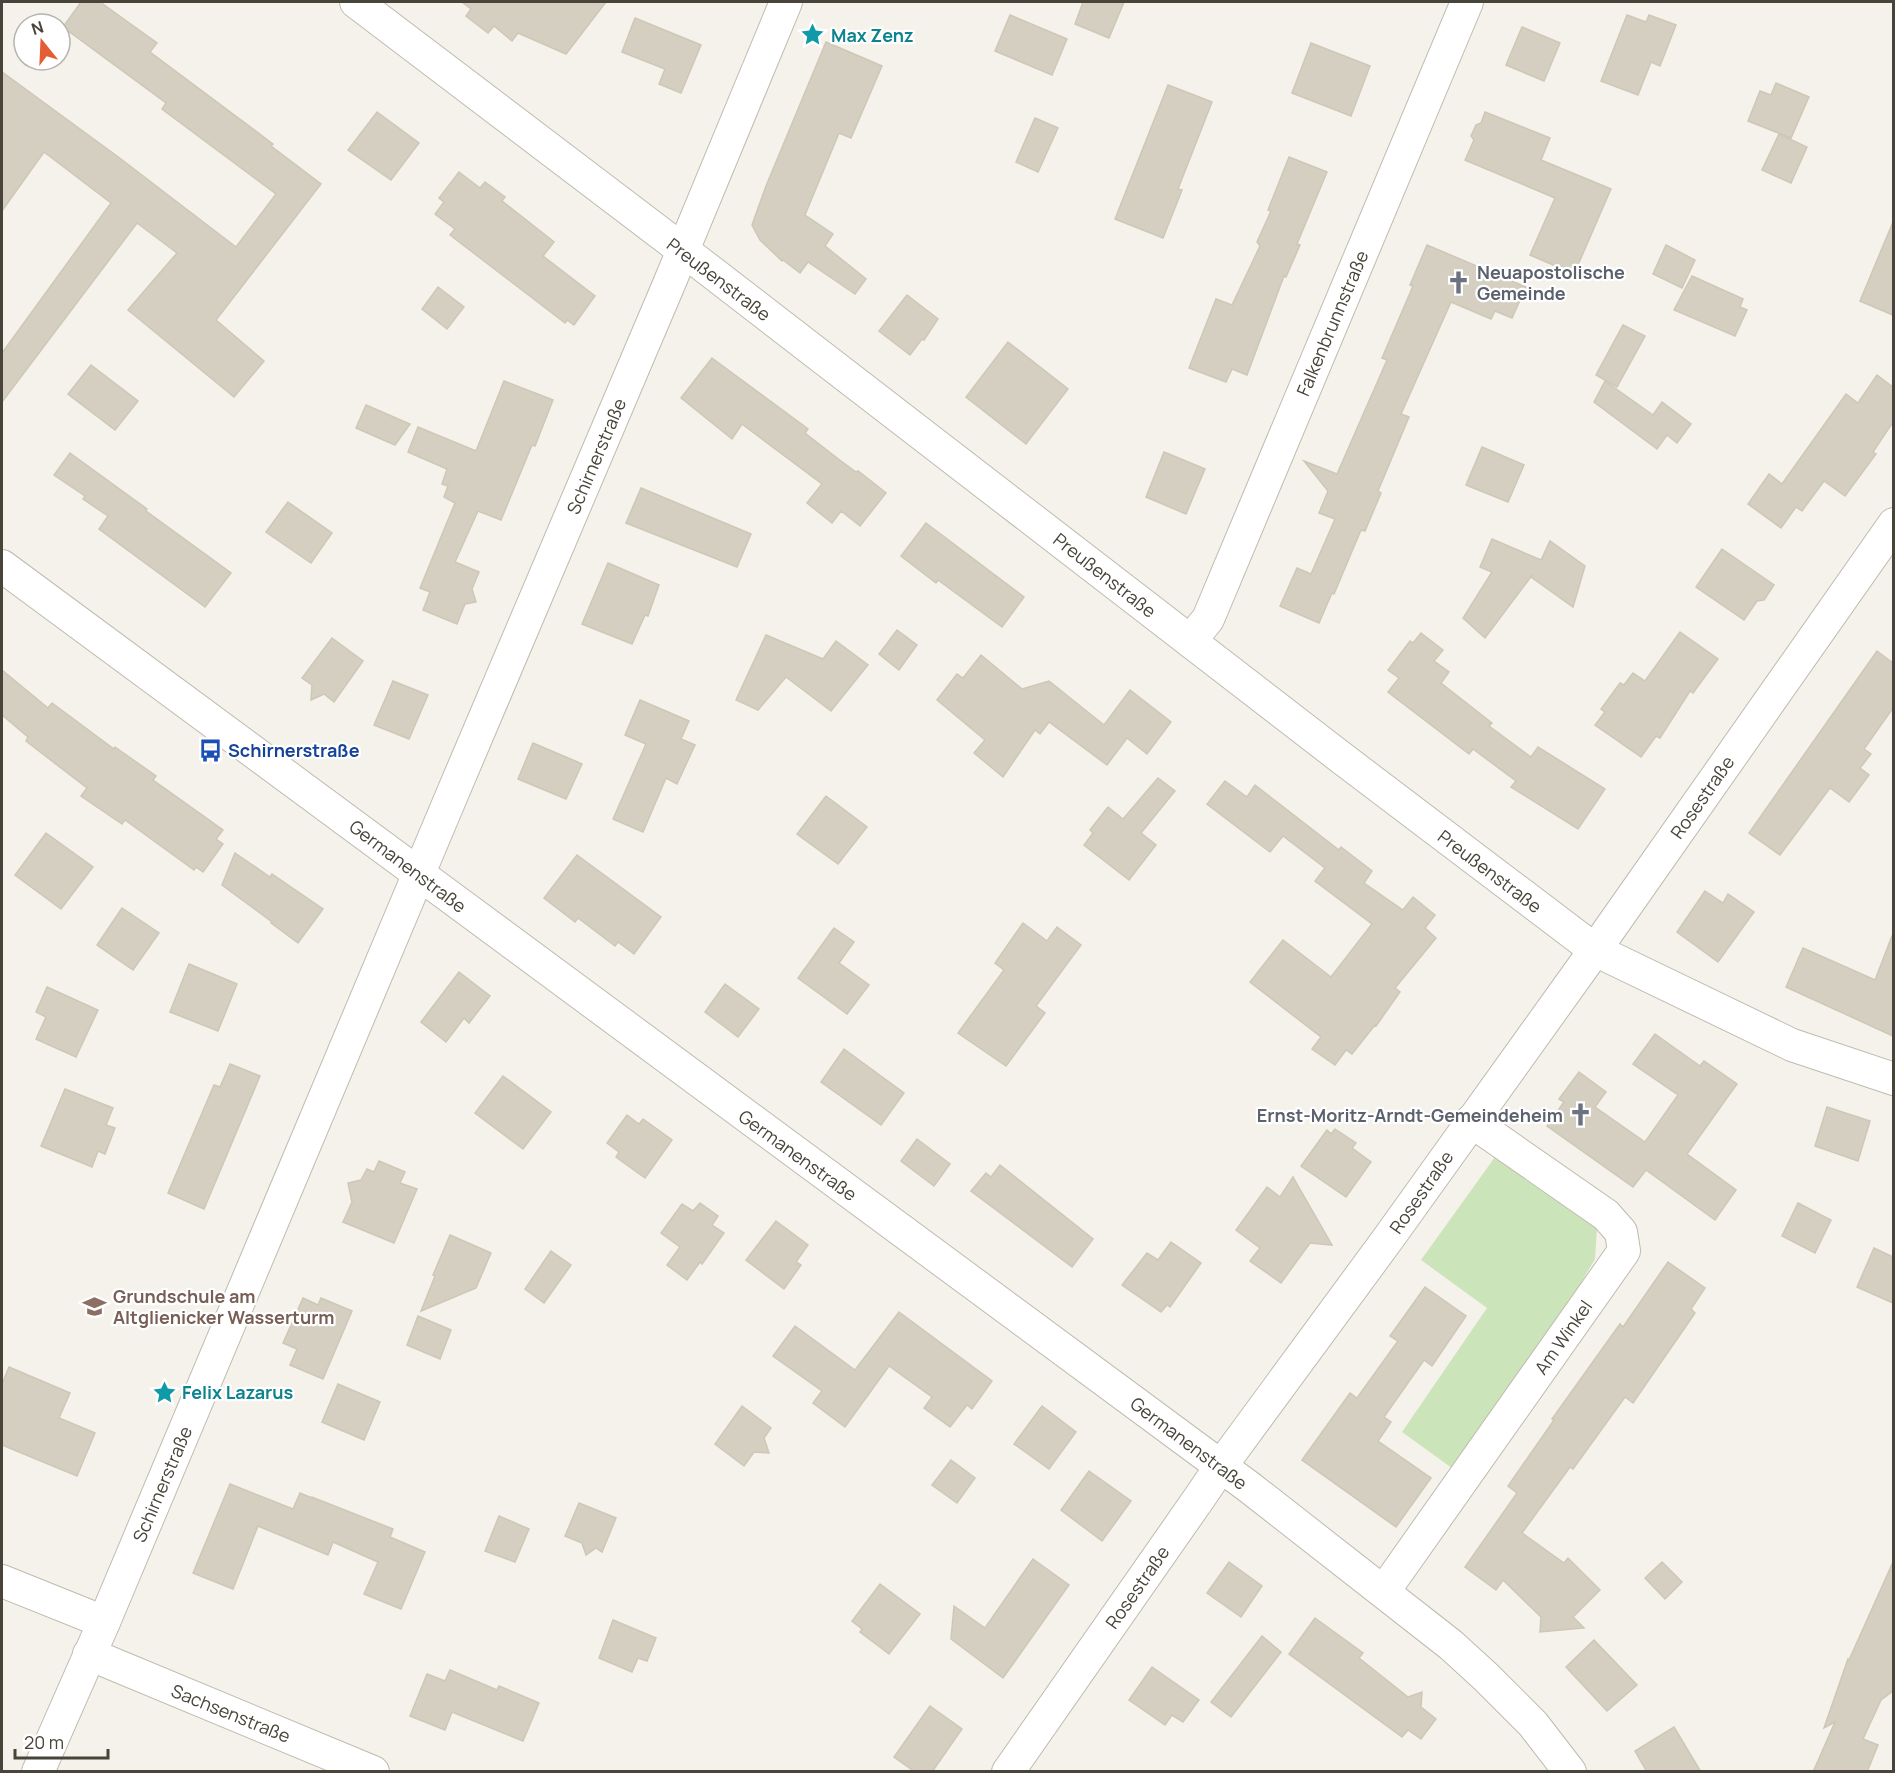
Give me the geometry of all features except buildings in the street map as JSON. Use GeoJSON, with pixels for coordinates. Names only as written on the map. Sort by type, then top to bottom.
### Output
{"type":"FeatureCollection","features":[{"type":"Feature","properties":{"kind":"street","name":"Preußenstraße"},"geometry":{"type":"LineString","coordinates":[[356,2],[1595,950],[1792,1045],[1893,1079]]}},
{"type":"Feature","properties":{"kind":"street","name":"Schirnerstraße"},"geometry":{"type":"LineString","coordinates":[[38,1772],[104,1622],[786,2]]}},
{"type":"Feature","properties":{"kind":"street","name":"Falkenbrunnstraße"},"geometry":{"type":"LineString","coordinates":[[1190,641],[1208,619],[1467,2]]}},
{"type":"Feature","properties":{"kind":"street","name":"Rosestraße"},"geometry":{"type":"LineString","coordinates":[[1008,1772],[1221,1466],[1595,950],[1893,524]]}},
{"type":"Feature","properties":{"kind":"street","name":"Germanenstraße"},"geometry":{"type":"LineString","coordinates":[[2,566],[1221,1466],[1451,1645],[1533,1724],[1570,1772]]}},
{"type":"Feature","properties":{"kind":"street","name":"Am Winkel"},"geometry":{"type":"LineString","coordinates":[[1383,1591],[1624,1251],[1621,1232],[1606,1215],[1471,1121]]}},
{"type":"Feature","properties":{"kind":"street"},"geometry":{"type":"LineString","coordinates":[[2,1581],[104,1622]]}},
{"type":"Feature","properties":{"kind":"street","name":"Sachsenstraße"},"geometry":{"type":"LineString","coordinates":[[89,1654],[373,1772]]}},
{"type":"Feature","properties":{"kind":"green space"},"geometry":{"type":"Polygon","coordinates":[[[1495,1157],[1597,1228],[1595,1259],[1543,1347],[1456,1471],[1402,1432],[1487,1308],[1421,1260],[1495,1157]]]}},
{"type":"Feature","properties":{"kind":"place","name":"Max Zenz"},"geometry":{"type":"Point","coordinates":[813,35]}},
{"type":"Feature","properties":{"kind":"place","name":"Neuapostolische Gemeinde"},"geometry":{"type":"Point","coordinates":[1459,282]}},
{"type":"Feature","properties":{"kind":"place","name":"Schirnerstraße"},"geometry":{"type":"Point","coordinates":[210,750]}},
{"type":"Feature","properties":{"kind":"place","name":"Ernst-Moritz-Arndt-Gemeindeheim"},"geometry":{"type":"Point","coordinates":[1581,1115]}},
{"type":"Feature","properties":{"kind":"place","name":"Grundschule am Altglienicker Wasserturm"},"geometry":{"type":"Point","coordinates":[95,1306]}},
{"type":"Feature","properties":{"kind":"place","name":"Felix Lazarus"},"geometry":{"type":"Point","coordinates":[164,1392]}}]}
